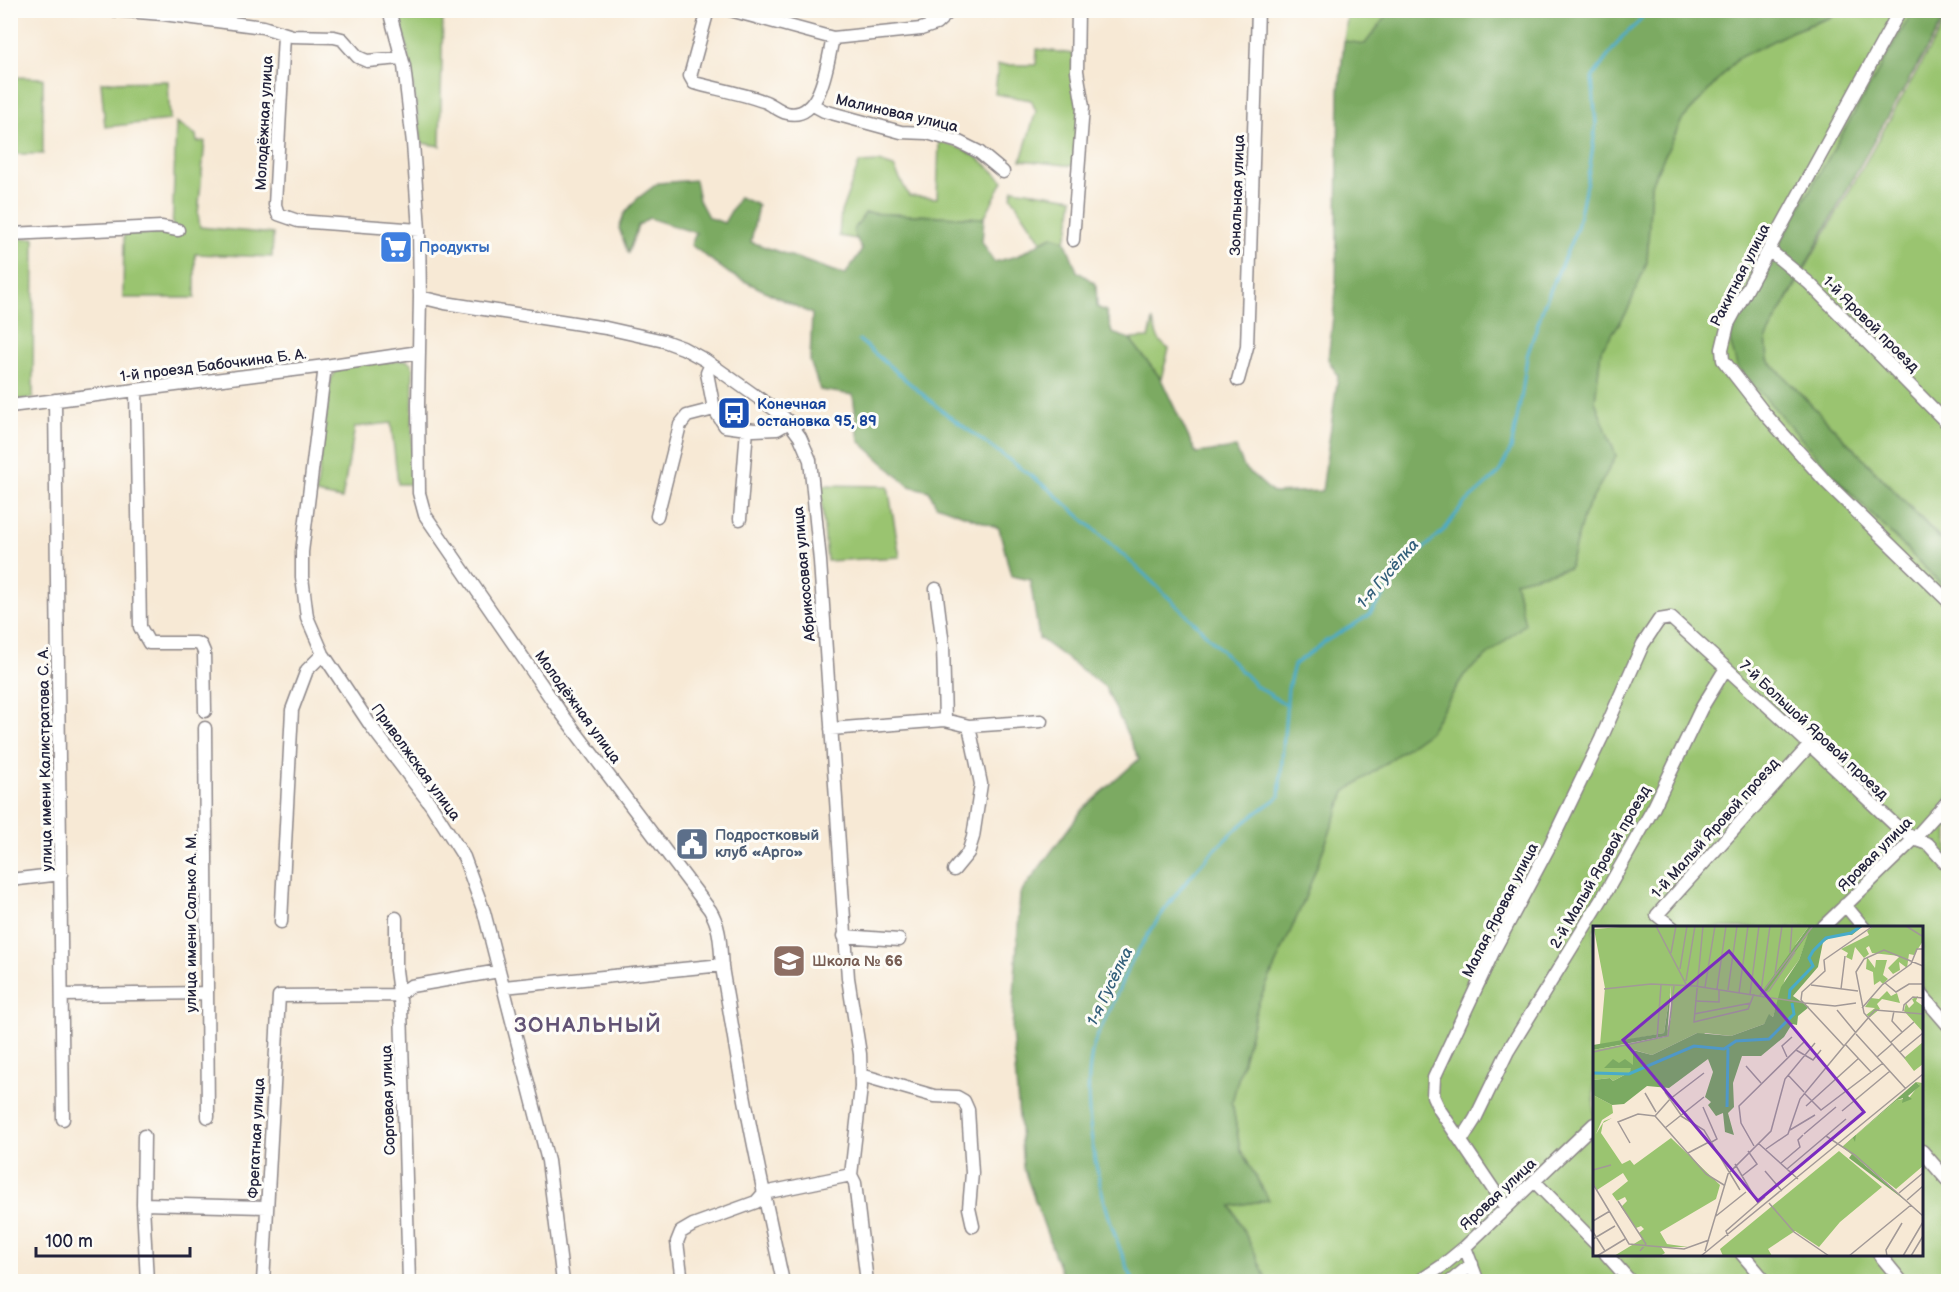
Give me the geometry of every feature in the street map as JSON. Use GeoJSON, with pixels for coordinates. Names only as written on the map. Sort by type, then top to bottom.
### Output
{"type":"FeatureCollection","features":[{"type":"Feature","properties":{"kind":"street","name":"Молодёжная улица"},"geometry":{"type":"LineString","coordinates":[[113,10],[263,27],[284,35],[342,39],[358,57],[367,61],[402,58]]}},
{"type":"Feature","properties":{"kind":"street","name":"Молодёжная улица"},"geometry":{"type":"LineString","coordinates":[[389,10],[402,58],[413,143],[419,230],[419,493],[425,515],[559,710],[716,921],[758,1172],[783,1281]]}},
{"type":"Feature","properties":{"kind":"street","name":"Малиновая улица"},"geometry":{"type":"LineString","coordinates":[[708,10],[690,76],[694,82],[765,101],[785,113],[798,114],[813,105],[818,96],[833,38]]}},
{"type":"Feature","properties":{"kind":"street"},"geometry":{"type":"LineString","coordinates":[[730,10],[833,38],[921,29],[936,24],[951,10]]}},
{"type":"Feature","properties":{"kind":"street"},"geometry":{"type":"LineString","coordinates":[[1073,240],[1083,107],[1077,71],[1078,10]]}},
{"type":"Feature","properties":{"kind":"street","name":"Зональная улица"},"geometry":{"type":"LineString","coordinates":[[1238,380],[1247,347],[1258,10]]}},
{"type":"Feature","properties":{"kind":"street","name":"Ракитная улица"},"geometry":{"type":"LineString","coordinates":[[1900,10],[1838,128],[1728,324],[1722,349],[1723,360],[1765,414],[1827,483],[1948,601]]}},
{"type":"Feature","properties":{"kind":"street","name":"Молодёжная улица"},"geometry":{"type":"LineString","coordinates":[[284,35],[275,205],[278,214],[298,221],[419,230]]}},
{"type":"Feature","properties":{"kind":"street","name":"Малиновая улица"},"geometry":{"type":"LineString","coordinates":[[813,105],[824,111],[901,132],[927,133],[959,142],[979,152],[1003,172]]}},
{"type":"Feature","properties":{"kind":"street"},"geometry":{"type":"LineString","coordinates":[[10,234],[161,228],[178,230]]}},
{"type":"Feature","properties":{"kind":"street","name":"1-й Яровой проезд"},"geometry":{"type":"LineString","coordinates":[[1769,250],[1809,283],[1948,424]]}},
{"type":"Feature","properties":{"kind":"street","name":"Абрикосовая улица"},"geometry":{"type":"LineString","coordinates":[[420,297],[445,303],[606,328],[664,341],[683,348],[711,364],[758,397],[789,422],[800,437],[810,460],[820,561],[844,936],[860,1054],[861,1076],[851,1175],[855,1183],[867,1281]]}},
{"type":"Feature","properties":{"kind":"street","name":"1-й проезд Бабочкина Б. А."},"geometry":{"type":"LineString","coordinates":[[10,406],[419,352]]}},
{"type":"Feature","properties":{"kind":"street"},"geometry":{"type":"LineString","coordinates":[[711,364],[707,373],[714,409],[725,426],[777,429],[789,422]]}},
{"type":"Feature","properties":{"kind":"street","name":"Приволжская улица"},"geometry":{"type":"LineString","coordinates":[[325,366],[302,552],[307,617],[323,654],[371,726],[431,805],[464,857],[484,912],[548,1161],[564,1281]]}},
{"type":"Feature","properties":{"kind":"street"},"geometry":{"type":"LineString","coordinates":[[136,390],[140,627],[149,643],[201,645],[204,652],[205,711]]}},
{"type":"Feature","properties":{"kind":"street","name":"улица имени Калистратова С. А."},"geometry":{"type":"LineString","coordinates":[[55,400],[63,1119]]}},
{"type":"Feature","properties":{"kind":"street"},"geometry":{"type":"LineString","coordinates":[[657,516],[680,425],[687,416],[714,409]]}},
{"type":"Feature","properties":{"kind":"street"},"geometry":{"type":"LineString","coordinates":[[740,519],[747,429]]}},
{"type":"Feature","properties":{"kind":"street"},"geometry":{"type":"LineString","coordinates":[[936,589],[943,645],[945,720]]}},
{"type":"Feature","properties":{"kind":"street","name":"7-й Большой Яровой проезд"},"geometry":{"type":"LineString","coordinates":[[1659,620],[1671,618],[1894,824],[1914,839],[1928,844],[1948,866]]}},
{"type":"Feature","properties":{"kind":"street","name":"Малая Яровая улица"},"geometry":{"type":"LineString","coordinates":[[1506,1208],[1439,1110],[1433,1096],[1434,1078],[1493,952],[1576,792],[1643,644],[1659,620]]}},
{"type":"Feature","properties":{"kind":"street"},"geometry":{"type":"LineString","coordinates":[[281,922],[292,710],[307,670],[323,654]]}},
{"type":"Feature","properties":{"kind":"street","name":"2-й Малый Яровой проезд"},"geometry":{"type":"LineString","coordinates":[[1461,1141],[1475,1119],[1508,1051],[1606,892],[1648,816],[1701,709],[1726,668]]}},
{"type":"Feature","properties":{"kind":"street"},"geometry":{"type":"LineString","coordinates":[[831,729],[945,720],[969,726],[1041,721]]}},
{"type":"Feature","properties":{"kind":"street"},"geometry":{"type":"LineString","coordinates":[[954,870],[968,853],[974,837],[981,784],[969,726]]}},
{"type":"Feature","properties":{"kind":"street","name":"улица имени Салько А. М."},"geometry":{"type":"LineString","coordinates":[[205,728],[208,1117]]}},
{"type":"Feature","properties":{"kind":"street","name":"1-й Малый Яровой проезд"},"geometry":{"type":"LineString","coordinates":[[1672,926],[1657,915],[1809,746]]}},
{"type":"Feature","properties":{"kind":"street","name":"Яровая улица"},"geometry":{"type":"LineString","coordinates":[[1823,926],[1914,839],[1948,801]]}},
{"type":"Feature","properties":{"kind":"street"},"geometry":{"type":"LineString","coordinates":[[10,880],[61,874]]}},
{"type":"Feature","properties":{"kind":"street"},"geometry":{"type":"LineString","coordinates":[[1845,905],[1863,926]]}},
{"type":"Feature","properties":{"kind":"street","name":"Сорговая улица"},"geometry":{"type":"LineString","coordinates":[[396,918],[409,1281]]}},
{"type":"Feature","properties":{"kind":"street"},"geometry":{"type":"LineString","coordinates":[[844,936],[899,940]]}},
{"type":"Feature","properties":{"kind":"street"},"geometry":{"type":"LineString","coordinates":[[504,987],[722,965]]}},
{"type":"Feature","properties":{"kind":"street"},"geometry":{"type":"LineString","coordinates":[[399,995],[411,986],[499,971]]}},
{"type":"Feature","properties":{"kind":"street"},"geometry":{"type":"LineString","coordinates":[[63,994],[206,993]]}},
{"type":"Feature","properties":{"kind":"street","name":"Фрегатная улица"},"geometry":{"type":"LineString","coordinates":[[263,1281],[279,996],[399,995]]}},
{"type":"Feature","properties":{"kind":"street"},"geometry":{"type":"LineString","coordinates":[[1923,996],[1948,1025]]}},
{"type":"Feature","properties":{"kind":"street"},"geometry":{"type":"LineString","coordinates":[[861,1076],[934,1096],[957,1097],[963,1101],[968,1110],[972,1173],[969,1208],[973,1226]]}},
{"type":"Feature","properties":{"kind":"street","name":"Яровая улица"},"geometry":{"type":"LineString","coordinates":[[1418,1281],[1442,1266],[1465,1247],[1593,1125]]}},
{"type":"Feature","properties":{"kind":"street"},"geometry":{"type":"LineString","coordinates":[[144,1136],[143,1204],[147,1281]]}},
{"type":"Feature","properties":{"kind":"street"},"geometry":{"type":"LineString","coordinates":[[1923,1152],[1948,1181]]}},
{"type":"Feature","properties":{"kind":"street"},"geometry":{"type":"LineString","coordinates":[[682,1281],[677,1242],[681,1232],[693,1225],[756,1202],[764,1193],[851,1175]]}},
{"type":"Feature","properties":{"kind":"street"},"geometry":{"type":"LineString","coordinates":[[1534,1181],[1593,1241]]}},
{"type":"Feature","properties":{"kind":"street"},"geometry":{"type":"LineString","coordinates":[[143,1204],[267,1206]]}},
{"type":"Feature","properties":{"kind":"street"},"geometry":{"type":"LineString","coordinates":[[1465,1247],[1479,1281]]}},
{"type":"Feature","properties":{"kind":"street"},"geometry":{"type":"LineString","coordinates":[[1608,1256],[1631,1281]]}},
{"type":"Feature","properties":{"kind":"street"},"geometry":{"type":"LineString","coordinates":[[1744,1256],[1766,1281]]}},
{"type":"Feature","properties":{"kind":"street"},"geometry":{"type":"LineString","coordinates":[[1881,1256],[1902,1281]]}},
{"type":"Feature","properties":{"kind":"street"},"geometry":{"type":"LineString","coordinates":[[1450,1281],[1472,1264]]}},
{"type":"Feature","properties":{"kind":"green space"},"geometry":{"type":"Polygon","coordinates":[[[1823,10],[1833,16],[1793,31],[1738,58],[1682,120],[1651,184],[1647,262],[1627,312],[1601,350],[1595,401],[1616,456],[1584,514],[1569,568],[1515,581],[1525,624],[1464,675],[1429,732],[1345,792],[1303,903],[1258,1004],[1232,1102],[1240,1149],[1269,1200],[1231,1206],[1267,1281],[1064,1281],[1023,1167],[1012,1031],[1020,894],[1082,810],[1139,759],[1105,687],[1039,638],[1030,580],[1011,576],[999,528],[936,505],[929,491],[909,486],[859,441],[853,395],[820,390],[810,361],[812,314],[730,274],[691,245],[696,233],[649,218],[638,226],[628,253],[619,228],[624,214],[637,199],[658,183],[695,180],[699,200],[708,217],[724,223],[739,197],[758,205],[751,242],[845,275],[862,250],[853,231],[865,213],[984,218],[982,242],[994,262],[1017,256],[1052,236],[1065,240],[1077,271],[1096,284],[1097,307],[1106,311],[1112,333],[1130,339],[1161,379],[1196,453],[1236,448],[1244,467],[1273,493],[1322,491],[1338,376],[1328,359],[1336,291],[1339,90],[1344,41],[1365,44],[1390,11],[1823,10]]]}},
{"type":"Feature","properties":{"kind":"green space"},"geometry":{"type":"Polygon","coordinates":[[[397,11],[443,11],[440,146],[422,143],[406,42],[397,11]]]}},
{"type":"Feature","properties":{"kind":"green space"},"geometry":{"type":"Polygon","coordinates":[[[1348,11],[1390,11],[1365,44],[1344,41],[1348,11]]]}},
{"type":"Feature","properties":{"kind":"green space"},"geometry":{"type":"Polygon","coordinates":[[[1824,11],[1913,11],[1733,324],[1836,478],[1948,591],[1948,1281],[1474,1282],[1473,1278],[1461,1282],[1267,1281],[1231,1206],[1269,1200],[1240,1149],[1232,1102],[1258,1004],[1303,903],[1345,792],[1429,732],[1464,675],[1524,624],[1515,581],[1569,568],[1584,514],[1616,456],[1595,401],[1601,349],[1627,312],[1647,262],[1651,184],[1682,120],[1738,58],[1793,31],[1832,17],[1824,11]]]}},
{"type":"Feature","properties":{"kind":"green space"},"geometry":{"type":"Polygon","coordinates":[[[1913,11],[1948,12],[1866,155],[1766,338],[1768,360],[1948,547],[1948,591],[1836,478],[1737,366],[1730,341],[1733,324],[1913,11]]]}},
{"type":"Feature","properties":{"kind":"green space"},"geometry":{"type":"Polygon","coordinates":[[[1948,16],[1948,546],[1768,360],[1766,338],[1948,16]]]}},
{"type":"Feature","properties":{"kind":"green space"},"geometry":{"type":"Polygon","coordinates":[[[1037,49],[1073,54],[1079,107],[1074,166],[1021,160],[1036,111],[1031,100],[995,94],[998,65],[1036,65],[1037,49]]]}},
{"type":"Feature","properties":{"kind":"green space"},"geometry":{"type":"Polygon","coordinates":[[[11,77],[43,78],[43,154],[11,154],[11,77]]]}},
{"type":"Feature","properties":{"kind":"green space"},"geometry":{"type":"Polygon","coordinates":[[[168,81],[170,120],[105,127],[101,82],[168,81]]]}},
{"type":"Feature","properties":{"kind":"green space"},"geometry":{"type":"Polygon","coordinates":[[[176,122],[196,135],[197,142],[205,141],[198,214],[200,227],[273,234],[272,257],[195,254],[195,298],[123,298],[124,234],[172,234],[176,122]]]}},
{"type":"Feature","properties":{"kind":"green space"},"geometry":{"type":"Polygon","coordinates":[[[939,142],[975,156],[1003,181],[984,218],[865,213],[854,231],[857,239],[839,236],[841,212],[859,163],[879,162],[894,167],[909,196],[937,198],[939,142]]]}},
{"type":"Feature","properties":{"kind":"green space"},"geometry":{"type":"Polygon","coordinates":[[[1013,189],[1073,198],[1069,229],[1065,240],[1052,236],[1041,241],[1011,196],[1013,189]]]}},
{"type":"Feature","properties":{"kind":"green space"},"geometry":{"type":"Polygon","coordinates":[[[34,238],[33,398],[11,401],[11,239],[34,238]]]}},
{"type":"Feature","properties":{"kind":"green space"},"geometry":{"type":"Polygon","coordinates":[[[1153,320],[1158,337],[1169,349],[1161,379],[1130,339],[1149,338],[1153,320]]]}},
{"type":"Feature","properties":{"kind":"green space"},"geometry":{"type":"Polygon","coordinates":[[[406,360],[413,368],[412,484],[398,484],[391,423],[355,427],[342,499],[316,494],[331,379],[336,371],[344,366],[406,360]]]}},
{"type":"Feature","properties":{"kind":"green space"},"geometry":{"type":"Polygon","coordinates":[[[820,485],[888,486],[900,557],[827,561],[820,485]]]}},
{"type":"Feature","properties":{"kind":"waterway","name":"1-я Гусёлка"},"geometry":{"type":"LineString","coordinates":[[1134,1282],[1104,1200],[1092,1139],[1089,1079],[1095,1041],[1132,961],[1178,892],[1196,870],[1235,831],[1279,797],[1288,688],[1294,665],[1326,641],[1368,616],[1409,562],[1444,530],[1463,505],[1499,473],[1511,449],[1527,356],[1544,305],[1577,228],[1596,124],[1592,78],[1622,37],[1639,22],[1646,10]]}},
{"type":"Feature","properties":{"kind":"waterway"},"geometry":{"type":"LineString","coordinates":[[859,340],[941,410],[1049,489],[1142,572],[1256,686],[1287,705]]}},
{"type":"Feature","properties":{"kind":"place","name":"Продукты"},"geometry":{"type":"Point","coordinates":[396,247]}},
{"type":"Feature","properties":{"kind":"place","name":"Конечная остановка 95, 89"},"geometry":{"type":"Point","coordinates":[734,413]}},
{"type":"Feature","properties":{"kind":"place","name":"Подростковый клуб «Арго»"},"geometry":{"type":"Point","coordinates":[692,844]}},
{"type":"Feature","properties":{"kind":"place","name":"Школа № 66"},"geometry":{"type":"Point","coordinates":[789,961]}},
{"type":"Feature","properties":{"kind":"district","name":"ЗОНАЛЬНЫЙ"},"geometry":{"type":"Point","coordinates":[588,1025]}}]}
